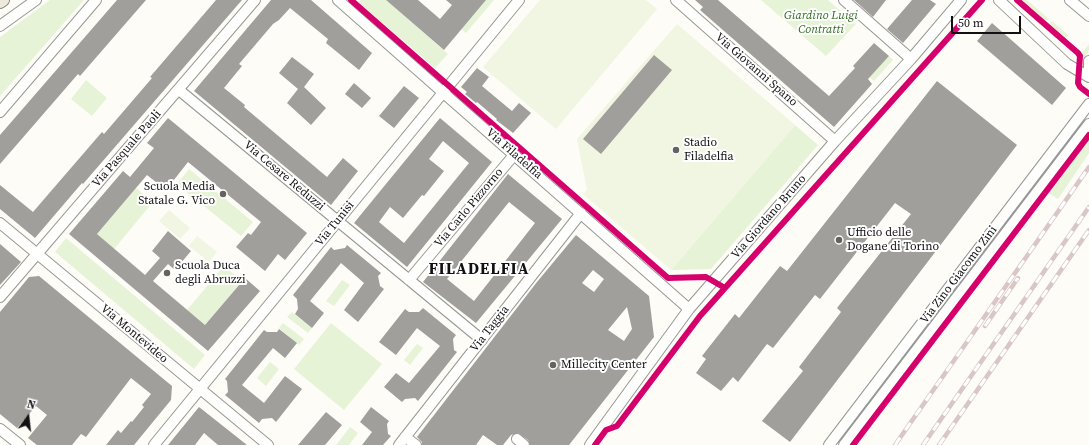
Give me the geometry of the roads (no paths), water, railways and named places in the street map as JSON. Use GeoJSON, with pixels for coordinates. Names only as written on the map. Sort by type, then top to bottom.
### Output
{"type":"FeatureCollection","features":[{"type":"Feature","properties":{"kind":"street"},"geometry":{"type":"LineString","coordinates":[[0,26],[36,0]]}},
{"type":"Feature","properties":{"kind":"street"},"geometry":{"type":"LineString","coordinates":[[0,112],[96,0]]}},
{"type":"Feature","properties":{"kind":"street","name":"Via Pasquale Paoli"},"geometry":{"type":"LineString","coordinates":[[0,297],[255,0]]}},
{"type":"Feature","properties":{"kind":"street","name":"Via Giovanni Spano"},"geometry":{"type":"LineString","coordinates":[[676,0],[835,140]]}},
{"type":"Feature","properties":{"kind":"street"},"geometry":{"type":"LineString","coordinates":[[844,0],[911,59]]}},
{"type":"Feature","properties":{"kind":"street","name":"Via Giordano Bruno"},"geometry":{"type":"LineString","coordinates":[[590,445],[689,309],[835,140],[911,59],[961,0]]}},
{"type":"Feature","properties":{"kind":"street"},"geometry":{"type":"LineString","coordinates":[[999,0],[1067,64],[1089,77]]}},
{"type":"Feature","properties":{"kind":"street"},"geometry":{"type":"LineString","coordinates":[[1070,0],[1089,16]]}},
{"type":"Feature","properties":{"kind":"street","name":"Via Tunisi"},"geometry":{"type":"LineString","coordinates":[[154,445],[516,1]]}},
{"type":"Feature","properties":{"kind":"street","name":"Via Filadelfia"},"geometry":{"type":"LineString","coordinates":[[343,2],[689,309]]}},
{"type":"Feature","properties":{"kind":"street"},"geometry":{"type":"LineString","coordinates":[[1089,62],[1089,73]]}},
{"type":"Feature","properties":{"kind":"street","name":"Via Cesare Reduzzi"},"geometry":{"type":"LineString","coordinates":[[179,90],[482,340]]}},
{"type":"Feature","properties":{"kind":"street","name":"Via Zino Giacomo Zini"},"geometry":{"type":"LineString","coordinates":[[829,445],[1089,104]]}},
{"type":"Feature","properties":{"kind":"street","name":"Via Zino Giacomo Zini"},"geometry":{"type":"LineString","coordinates":[[844,445],[1089,124]]}},
{"type":"Feature","properties":{"kind":"street","name":"Via Carlo Pizzorno"},"geometry":{"type":"LineString","coordinates":[[409,280],[514,155]]}},
{"type":"Feature","properties":{"kind":"street","name":"Via Taggia"},"geometry":{"type":"LineString","coordinates":[[399,445],[581,213]]}},
{"type":"Feature","properties":{"kind":"street","name":"Via Montevideo"},"geometry":{"type":"LineString","coordinates":[[0,223],[268,445]]}},
{"type":"Feature","properties":{"kind":"street"},"geometry":{"type":"LineString","coordinates":[[0,429],[20,445]]}},
{"type":"Feature","properties":{"kind":"street"},"geometry":{"type":"LineString","coordinates":[[405,437],[416,445]]}},
{"type":"Feature","properties":{"kind":"railway"},"geometry":{"type":"LineString","coordinates":[[895,445],[1089,167]]}},
{"type":"Feature","properties":{"kind":"railway"},"geometry":{"type":"LineString","coordinates":[[923,445],[1089,207]]}},
{"type":"Feature","properties":{"kind":"railway"},"geometry":{"type":"LineString","coordinates":[[939,445],[1089,230]]}},
{"type":"Feature","properties":{"kind":"railway"},"geometry":{"type":"LineString","coordinates":[[985,326],[1018,278]]}},
{"type":"Feature","properties":{"kind":"place","name":"Stadio Filadelfia"},"geometry":{"type":"Point","coordinates":[676,150]}},
{"type":"Feature","properties":{"kind":"place","name":"Scuola Media Statale G. Vico"},"geometry":{"type":"Point","coordinates":[223,194]}},
{"type":"Feature","properties":{"kind":"place","name":"Ufficio delle Dogane di Torino"},"geometry":{"type":"Point","coordinates":[839,240]}},
{"type":"Feature","properties":{"kind":"place","name":"Scuola Duca degli Abruzzi"},"geometry":{"type":"Point","coordinates":[167,273]}},
{"type":"Feature","properties":{"kind":"place","name":"Millecity Center"},"geometry":{"type":"Point","coordinates":[553,365]}},
{"type":"Feature","properties":{"kind":"district","name":"FILADELFIA"},"geometry":{"type":"Point","coordinates":[479,270]}},
{"type":"Feature","properties":{"kind":"park label","name":"Giardino Luigi Contratti"},"geometry":{"type":"Point","coordinates":[821,23]}}]}
